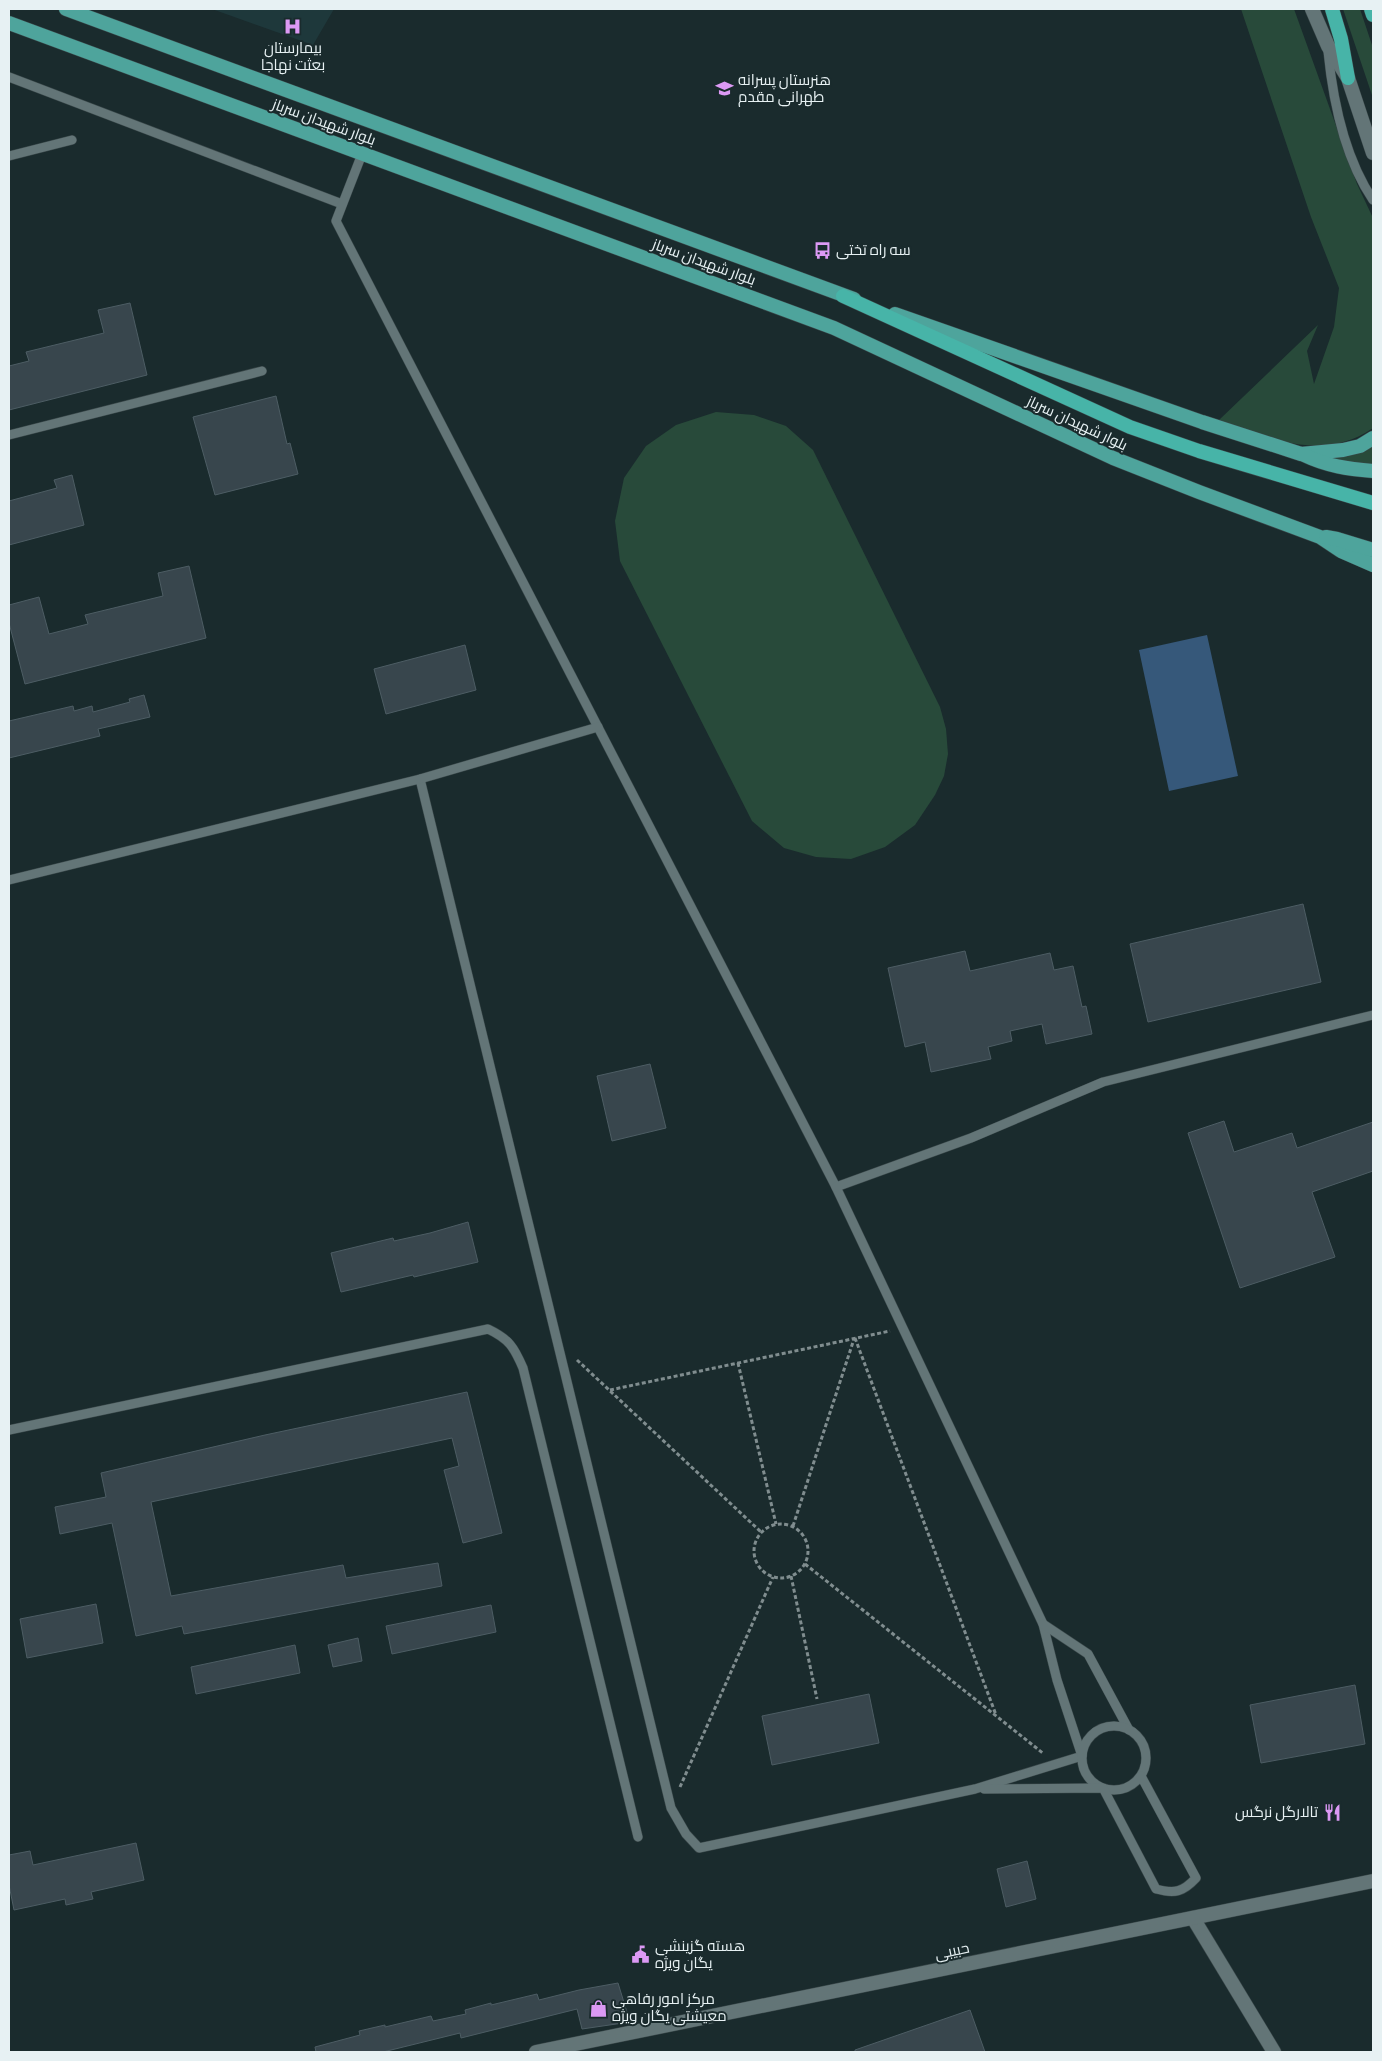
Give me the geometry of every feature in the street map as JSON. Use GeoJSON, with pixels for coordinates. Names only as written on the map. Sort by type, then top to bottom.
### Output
{"type":"FeatureCollection","features":[{"type":"Feature","properties":{"kind":"highway"},"geometry":{"type":"LineString","coordinates":[[1332,9],[1341,38],[1348,78]]}},
{"type":"Feature","properties":{"kind":"highway"},"geometry":{"type":"LineString","coordinates":[[1371,9],[1373,15]]}},
{"type":"Feature","properties":{"kind":"highway"},"geometry":{"type":"LineString","coordinates":[[843,296],[1130,427],[1235,462],[1373,503]]}},
{"type":"Feature","properties":{"kind":"main road","name":"بلوار شهیدان سرباز"},"geometry":{"type":"LineString","coordinates":[[66,9],[843,296],[1202,422],[1301,454],[1343,450],[1360,446],[1373,438]]}},
{"type":"Feature","properties":{"kind":"main road","name":"بلوار شهیدان سرباز"},"geometry":{"type":"LineString","coordinates":[[9,23],[834,328],[1114,458],[1198,492],[1320,537],[1342,551],[1373,565]]}},
{"type":"Feature","properties":{"kind":"main road"},"geometry":{"type":"LineString","coordinates":[[1301,454],[1320,463],[1344,469],[1373,471]]}},
{"type":"Feature","properties":{"kind":"main road"},"geometry":{"type":"LineString","coordinates":[[1320,537],[1337,538],[1373,550]]}},
{"type":"Feature","properties":{"kind":"street"},"geometry":{"type":"LineString","coordinates":[[1312,9],[1328,46],[1348,78],[1373,153]]}},
{"type":"Feature","properties":{"kind":"street","name":"حبیبی"},"geometry":{"type":"LineString","coordinates":[[536,2052],[1373,1881]]}},
{"type":"Feature","properties":{"kind":"street"},"geometry":{"type":"LineString","coordinates":[[1193,1918],[1274,2052]]}},
{"type":"Feature","properties":{"kind":"lane"},"geometry":{"type":"LineString","coordinates":[[1328,46],[1331,79],[1345,137],[1360,181],[1373,200]]}},
{"type":"Feature","properties":{"kind":"lane"},"geometry":{"type":"LineString","coordinates":[[9,77],[342,204]]}},
{"type":"Feature","properties":{"kind":"lane"},"geometry":{"type":"LineString","coordinates":[[9,156],[72,140]]}},
{"type":"Feature","properties":{"kind":"lane"},"geometry":{"type":"LineString","coordinates":[[362,154],[336,221],[836,1187],[1043,1624],[1087,1776],[1103,1788],[1156,1889],[1170,1893],[1186,1888],[1196,1878],[1140,1776]]}},
{"type":"Feature","properties":{"kind":"lane"},"geometry":{"type":"LineString","coordinates":[[9,435],[262,371]]}},
{"type":"Feature","properties":{"kind":"lane"},"geometry":{"type":"LineString","coordinates":[[9,880],[420,778],[598,727]]}},
{"type":"Feature","properties":{"kind":"lane"},"geometry":{"type":"LineString","coordinates":[[420,778],[671,1808],[686,1834],[699,1848],[975,1789],[1082,1756]]}},
{"type":"Feature","properties":{"kind":"lane"},"geometry":{"type":"LineString","coordinates":[[836,1187],[971,1138],[1103,1082],[1373,1015]]}},
{"type":"Feature","properties":{"kind":"lane"},"geometry":{"type":"LineString","coordinates":[[9,1430],[488,1328],[504,1337],[515,1349],[523,1368],[638,1837]]}},
{"type":"Feature","properties":{"kind":"lane"},"geometry":{"type":"LineString","coordinates":[[975,1789],[1103,1788],[1114,1790],[1133,1784],[1145,1766],[1146,1756],[1143,1746],[1138,1737],[1130,1730],[1088,1654],[1043,1624]]}},
{"type":"Feature","properties":{"kind":"lane"},"geometry":{"type":"LineString","coordinates":[[1082,1756],[1090,1736],[1099,1730],[1109,1726],[1130,1730]]}},
{"type":"Feature","properties":{"kind":"path"},"geometry":{"type":"LineString","coordinates":[[610,1390],[903,1328]]}},
{"type":"Feature","properties":{"kind":"path"},"geometry":{"type":"LineString","coordinates":[[793,1526],[854,1338]]}},
{"type":"Feature","properties":{"kind":"path"},"geometry":{"type":"LineString","coordinates":[[854,1338],[996,1716]]}},
{"type":"Feature","properties":{"kind":"path"},"geometry":{"type":"LineString","coordinates":[[557,1342],[761,1532]]}},
{"type":"Feature","properties":{"kind":"path"},"geometry":{"type":"LineString","coordinates":[[738,1363],[776,1524]]}},
{"type":"Feature","properties":{"kind":"path"},"geometry":{"type":"LineString","coordinates":[[776,1524],[793,1526],[806,1538],[808,1547],[805,1564],[791,1576],[773,1577],[764,1572],[754,1557],[754,1548],[761,1532],[768,1526],[776,1524]]}},
{"type":"Feature","properties":{"kind":"path"},"geometry":{"type":"LineString","coordinates":[[805,1564],[1057,1764]]}},
{"type":"Feature","properties":{"kind":"path"},"geometry":{"type":"LineString","coordinates":[[791,1576],[817,1699]]}},
{"type":"Feature","properties":{"kind":"path"},"geometry":{"type":"LineString","coordinates":[[671,1808],[773,1577]]}},
{"type":"Feature","properties":{"kind":"shaded area","name":"بیمارستان بعثت نهاجا"},"geometry":{"type":"Polygon","coordinates":[[[212,9],[334,9],[313,45],[212,9]]]}},
{"type":"Feature","properties":{"kind":"green space"},"geometry":{"type":"Polygon","coordinates":[[[1241,9],[1294,9],[1357,184],[1373,218],[1373,428],[1354,438],[1335,444],[1316,446],[1296,444],[1277,440],[1219,420],[1318,325],[1307,351],[1314,384],[1334,327],[1339,288],[1311,217],[1241,9]]]}},
{"type":"Feature","properties":{"kind":"green space"},"geometry":{"type":"Polygon","coordinates":[[[1343,9],[1360,9],[1373,48],[1373,98],[1343,9]]]}},
{"type":"Feature","properties":{"kind":"green space"},"geometry":{"type":"Polygon","coordinates":[[[716,412],[754,415],[786,426],[813,450],[940,707],[946,729],[948,754],[944,776],[935,795],[915,825],[885,847],[851,859],[816,857],[784,848],[752,821],[620,561],[615,521],[624,478],[646,446],[676,425],[716,412]]]}},
{"type":"Feature","properties":{"kind":"green space"},"geometry":{"type":"Polygon","coordinates":[[[1373,446],[1373,465],[1324,460],[1349,456],[1373,446]]]}},
{"type":"Feature","properties":{"kind":"water"},"geometry":{"type":"Polygon","coordinates":[[[1207,635],[1238,776],[1169,791],[1139,650],[1207,635]]]}},
{"type":"Feature","properties":{"kind":"building"},"geometry":{"type":"Polygon","coordinates":[[[130,303],[147,375],[9,410],[9,366],[29,361],[26,352],[104,333],[98,310],[130,303]]]}},
{"type":"Feature","properties":{"kind":"building"},"geometry":{"type":"Polygon","coordinates":[[[276,396],[287,444],[290,443],[298,474],[215,495],[193,417],[276,396]]]}},
{"type":"Feature","properties":{"kind":"building"},"geometry":{"type":"Polygon","coordinates":[[[72,475],[84,525],[9,545],[9,501],[57,488],[54,480],[72,475]]]}},
{"type":"Feature","properties":{"kind":"building"},"geometry":{"type":"Polygon","coordinates":[[[189,566],[206,638],[25,684],[9,623],[9,605],[39,597],[49,634],[88,624],[85,615],[163,596],[158,573],[189,566]]]}},
{"type":"Feature","properties":{"kind":"building"},"geometry":{"type":"Polygon","coordinates":[[[465,645],[476,690],[386,714],[374,669],[465,645]]]}},
{"type":"Feature","properties":{"kind":"building"},"geometry":{"type":"Polygon","coordinates":[[[144,695],[150,717],[98,729],[100,736],[9,758],[9,721],[73,706],[74,711],[92,706],[93,712],[130,702],[129,699],[144,695]]]}},
{"type":"Feature","properties":{"kind":"building"},"geometry":{"type":"Polygon","coordinates":[[[1303,904],[1321,982],[1148,1022],[1130,944],[1303,904]]]}},
{"type":"Feature","properties":{"kind":"building"},"geometry":{"type":"Polygon","coordinates":[[[965,951],[970,971],[1050,953],[1054,970],[1073,966],[1082,1007],[1086,1006],[1092,1034],[1046,1044],[1042,1024],[1010,1031],[1012,1041],[988,1047],[991,1059],[931,1072],[925,1042],[905,1047],[888,968],[965,951]]]}},
{"type":"Feature","properties":{"kind":"building"},"geometry":{"type":"Polygon","coordinates":[[[650,1064],[666,1128],[612,1141],[597,1076],[650,1064]]]}},
{"type":"Feature","properties":{"kind":"building"},"geometry":{"type":"Polygon","coordinates":[[[1224,1121],[1234,1152],[1292,1133],[1297,1148],[1373,1122],[1373,1171],[1312,1192],[1335,1257],[1240,1288],[1188,1133],[1224,1121]]]}},
{"type":"Feature","properties":{"kind":"building"},"geometry":{"type":"Polygon","coordinates":[[[468,1222],[478,1262],[341,1292],[331,1253],[393,1238],[394,1241],[430,1233],[468,1222]]]}},
{"type":"Feature","properties":{"kind":"building"},"geometry":{"type":"Polygon","coordinates":[[[467,1392],[502,1533],[463,1543],[444,1470],[459,1466],[452,1438],[151,1502],[171,1596],[343,1565],[346,1578],[438,1563],[442,1586],[184,1634],[182,1626],[136,1636],[112,1523],[60,1534],[55,1507],[106,1497],[101,1473],[265,1435],[467,1392]]]}},
{"type":"Feature","properties":{"kind":"building"},"geometry":{"type":"Polygon","coordinates":[[[96,1604],[103,1643],[27,1658],[20,1619],[96,1604]]]}},
{"type":"Feature","properties":{"kind":"building"},"geometry":{"type":"Polygon","coordinates":[[[491,1605],[496,1632],[392,1654],[386,1626],[491,1605]]]}},
{"type":"Feature","properties":{"kind":"building"},"geometry":{"type":"Polygon","coordinates":[[[358,1638],[362,1661],[333,1667],[328,1645],[358,1638]]]}},
{"type":"Feature","properties":{"kind":"building"},"geometry":{"type":"Polygon","coordinates":[[[295,1645],[300,1673],[196,1694],[191,1667],[295,1645]]]}},
{"type":"Feature","properties":{"kind":"building"},"geometry":{"type":"Polygon","coordinates":[[[1355,1685],[1365,1744],[1261,1763],[1250,1705],[1355,1685]]]}},
{"type":"Feature","properties":{"kind":"building"},"geometry":{"type":"Polygon","coordinates":[[[869,1694],[879,1743],[772,1765],[762,1716],[869,1694]]]}},
{"type":"Feature","properties":{"kind":"building"},"geometry":{"type":"Polygon","coordinates":[[[136,1843],[144,1880],[91,1892],[93,1899],[66,1905],[65,1899],[14,1910],[9,1885],[9,1855],[30,1851],[33,1865],[136,1843]]]}},
{"type":"Feature","properties":{"kind":"building"},"geometry":{"type":"Polygon","coordinates":[[[1027,1861],[1036,1899],[1006,1907],[997,1869],[1027,1861]]]}},
{"type":"Feature","properties":{"kind":"building"},"geometry":{"type":"Polygon","coordinates":[[[618,1983],[630,2022],[582,2029],[577,2009],[461,2038],[460,2033],[383,2052],[316,2052],[315,2047],[360,2035],[359,2031],[385,2025],[385,2027],[431,2016],[433,2021],[466,2014],[465,2010],[491,2003],[491,2005],[537,1994],[539,2000],[618,1983]]]}},
{"type":"Feature","properties":{"kind":"building"},"geometry":{"type":"Polygon","coordinates":[[[970,2010],[985,2052],[855,2052],[855,2050],[970,2010]]]}},
{"type":"Feature","properties":{"kind":"place","name":"بیمارستان بعثت نهاجا"},"geometry":{"type":"Point","coordinates":[293,27]}},
{"type":"Feature","properties":{"kind":"place","name":"هنرستان پسرانه طهرانی مقدم"},"geometry":{"type":"Point","coordinates":[724,89]}},
{"type":"Feature","properties":{"kind":"place","name":"سه راه تختی"},"geometry":{"type":"Point","coordinates":[822,250]}},
{"type":"Feature","properties":{"kind":"place","name":"تالارگل نرگس"},"geometry":{"type":"Point","coordinates":[1332,1812]}},
{"type":"Feature","properties":{"kind":"place","name":"هسته گزینشی یگان ویژه"},"geometry":{"type":"Point","coordinates":[641,1955]}},
{"type":"Feature","properties":{"kind":"place","name":"مرکز امور رفاهی معیشتی یگان ویژه"},"geometry":{"type":"Point","coordinates":[598,2008]}}]}
